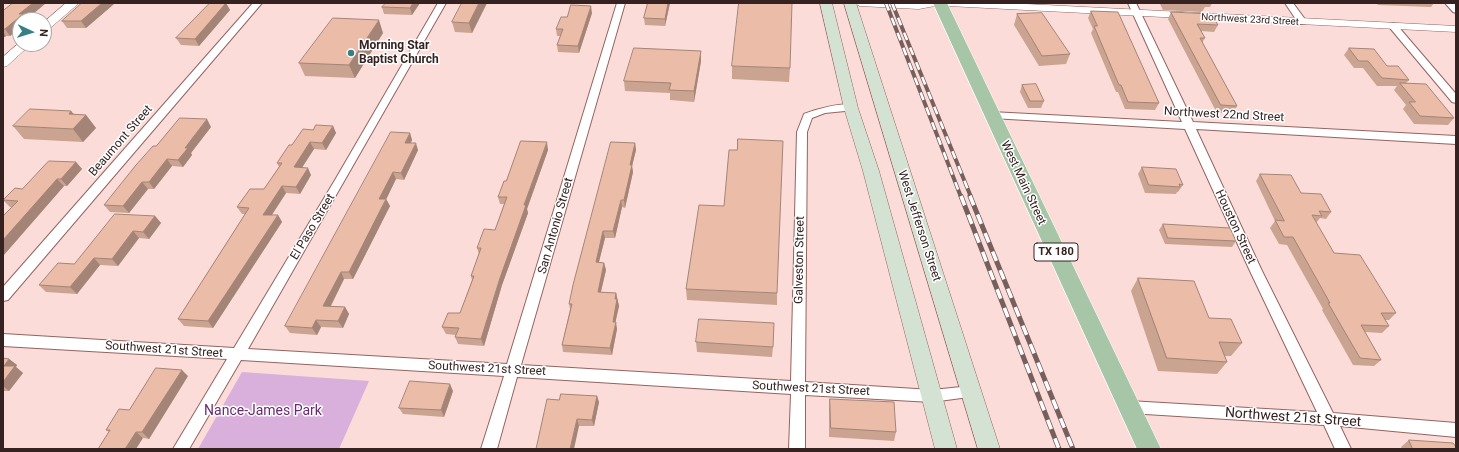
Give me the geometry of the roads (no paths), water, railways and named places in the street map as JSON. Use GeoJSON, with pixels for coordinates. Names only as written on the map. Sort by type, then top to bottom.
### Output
{"type":"FeatureCollection","features":[{"type":"Feature","properties":{"kind":"main road"},"geometry":{"type":"LineString","coordinates":[[826,3],[851,108],[870,171],[946,449]]}},
{"type":"Feature","properties":{"kind":"main road","name":"West Jefferson Street"},"geometry":{"type":"LineString","coordinates":[[850,3],[989,449]]}},
{"type":"Feature","properties":{"kind":"main road","name":"West Main Street"},"geometry":{"type":"LineString","coordinates":[[940,3],[991,115],[1149,449]]}},
{"type":"Feature","properties":{"kind":"street"},"geometry":{"type":"LineString","coordinates":[[52,21],[73,3]]}},
{"type":"Feature","properties":{"kind":"street","name":"Beaumont Street"},"geometry":{"type":"LineString","coordinates":[[3,296],[258,3]]}},
{"type":"Feature","properties":{"kind":"street","name":"El Paso Street"},"geometry":{"type":"LineString","coordinates":[[181,449],[340,181],[442,3]]}},
{"type":"Feature","properties":{"kind":"street","name":"San Antonio Street"},"geometry":{"type":"LineString","coordinates":[[489,449],[621,3]]}},
{"type":"Feature","properties":{"kind":"street"},"geometry":{"type":"LineString","coordinates":[[860,3],[920,6],[936,3]]}},
{"type":"Feature","properties":{"kind":"street","name":"Northwest 23rd Street"},"geometry":{"type":"LineString","coordinates":[[948,3],[1137,14],[1456,29]]}},
{"type":"Feature","properties":{"kind":"street","name":"Houston Street"},"geometry":{"type":"LineString","coordinates":[[1132,3],[1256,271],[1343,449]]}},
{"type":"Feature","properties":{"kind":"street"},"geometry":{"type":"LineString","coordinates":[[1289,3],[1302,22]]}},
{"type":"Feature","properties":{"kind":"street"},"geometry":{"type":"LineString","coordinates":[[1449,3],[1456,10]]}},
{"type":"Feature","properties":{"kind":"street"},"geometry":{"type":"LineString","coordinates":[[1393,26],[1456,100]]}},
{"type":"Feature","properties":{"kind":"street"},"geometry":{"type":"LineString","coordinates":[[3,63],[16,52]]}},
{"type":"Feature","properties":{"kind":"street","name":"Galveston Street"},"geometry":{"type":"LineString","coordinates":[[796,449],[802,132],[808,116],[824,110],[851,108]]}},
{"type":"Feature","properties":{"kind":"street","name":"Northwest 22nd Street"},"geometry":{"type":"LineString","coordinates":[[991,115],[1456,140]]}},
{"type":"Feature","properties":{"kind":"street","name":"Southwest 21st Street"},"geometry":{"type":"LineString","coordinates":[[3,340],[798,389],[932,396],[971,392]]}},
{"type":"Feature","properties":{"kind":"street","name":"Northwest 21st Street"},"geometry":{"type":"LineString","coordinates":[[1129,407],[1329,419],[1456,430]]}},
{"type":"Feature","properties":{"kind":"railway"},"geometry":{"type":"LineString","coordinates":[[886,3],[961,197]]}},
{"type":"Feature","properties":{"kind":"railway"},"geometry":{"type":"LineString","coordinates":[[892,3],[971,197]]}},
{"type":"Feature","properties":{"kind":"railway"},"geometry":{"type":"LineString","coordinates":[[961,196],[1059,449]]}},
{"type":"Feature","properties":{"kind":"railway"},"geometry":{"type":"LineString","coordinates":[[970,196],[1073,449]]}},
{"type":"Feature","properties":{"kind":"place","name":"Morning Star Baptist Church"},"geometry":{"type":"Point","coordinates":[351,53]}},
{"type":"Feature","properties":{"kind":"park label","name":"Nance-James Park"},"geometry":{"type":"Point","coordinates":[263,411]}}]}
